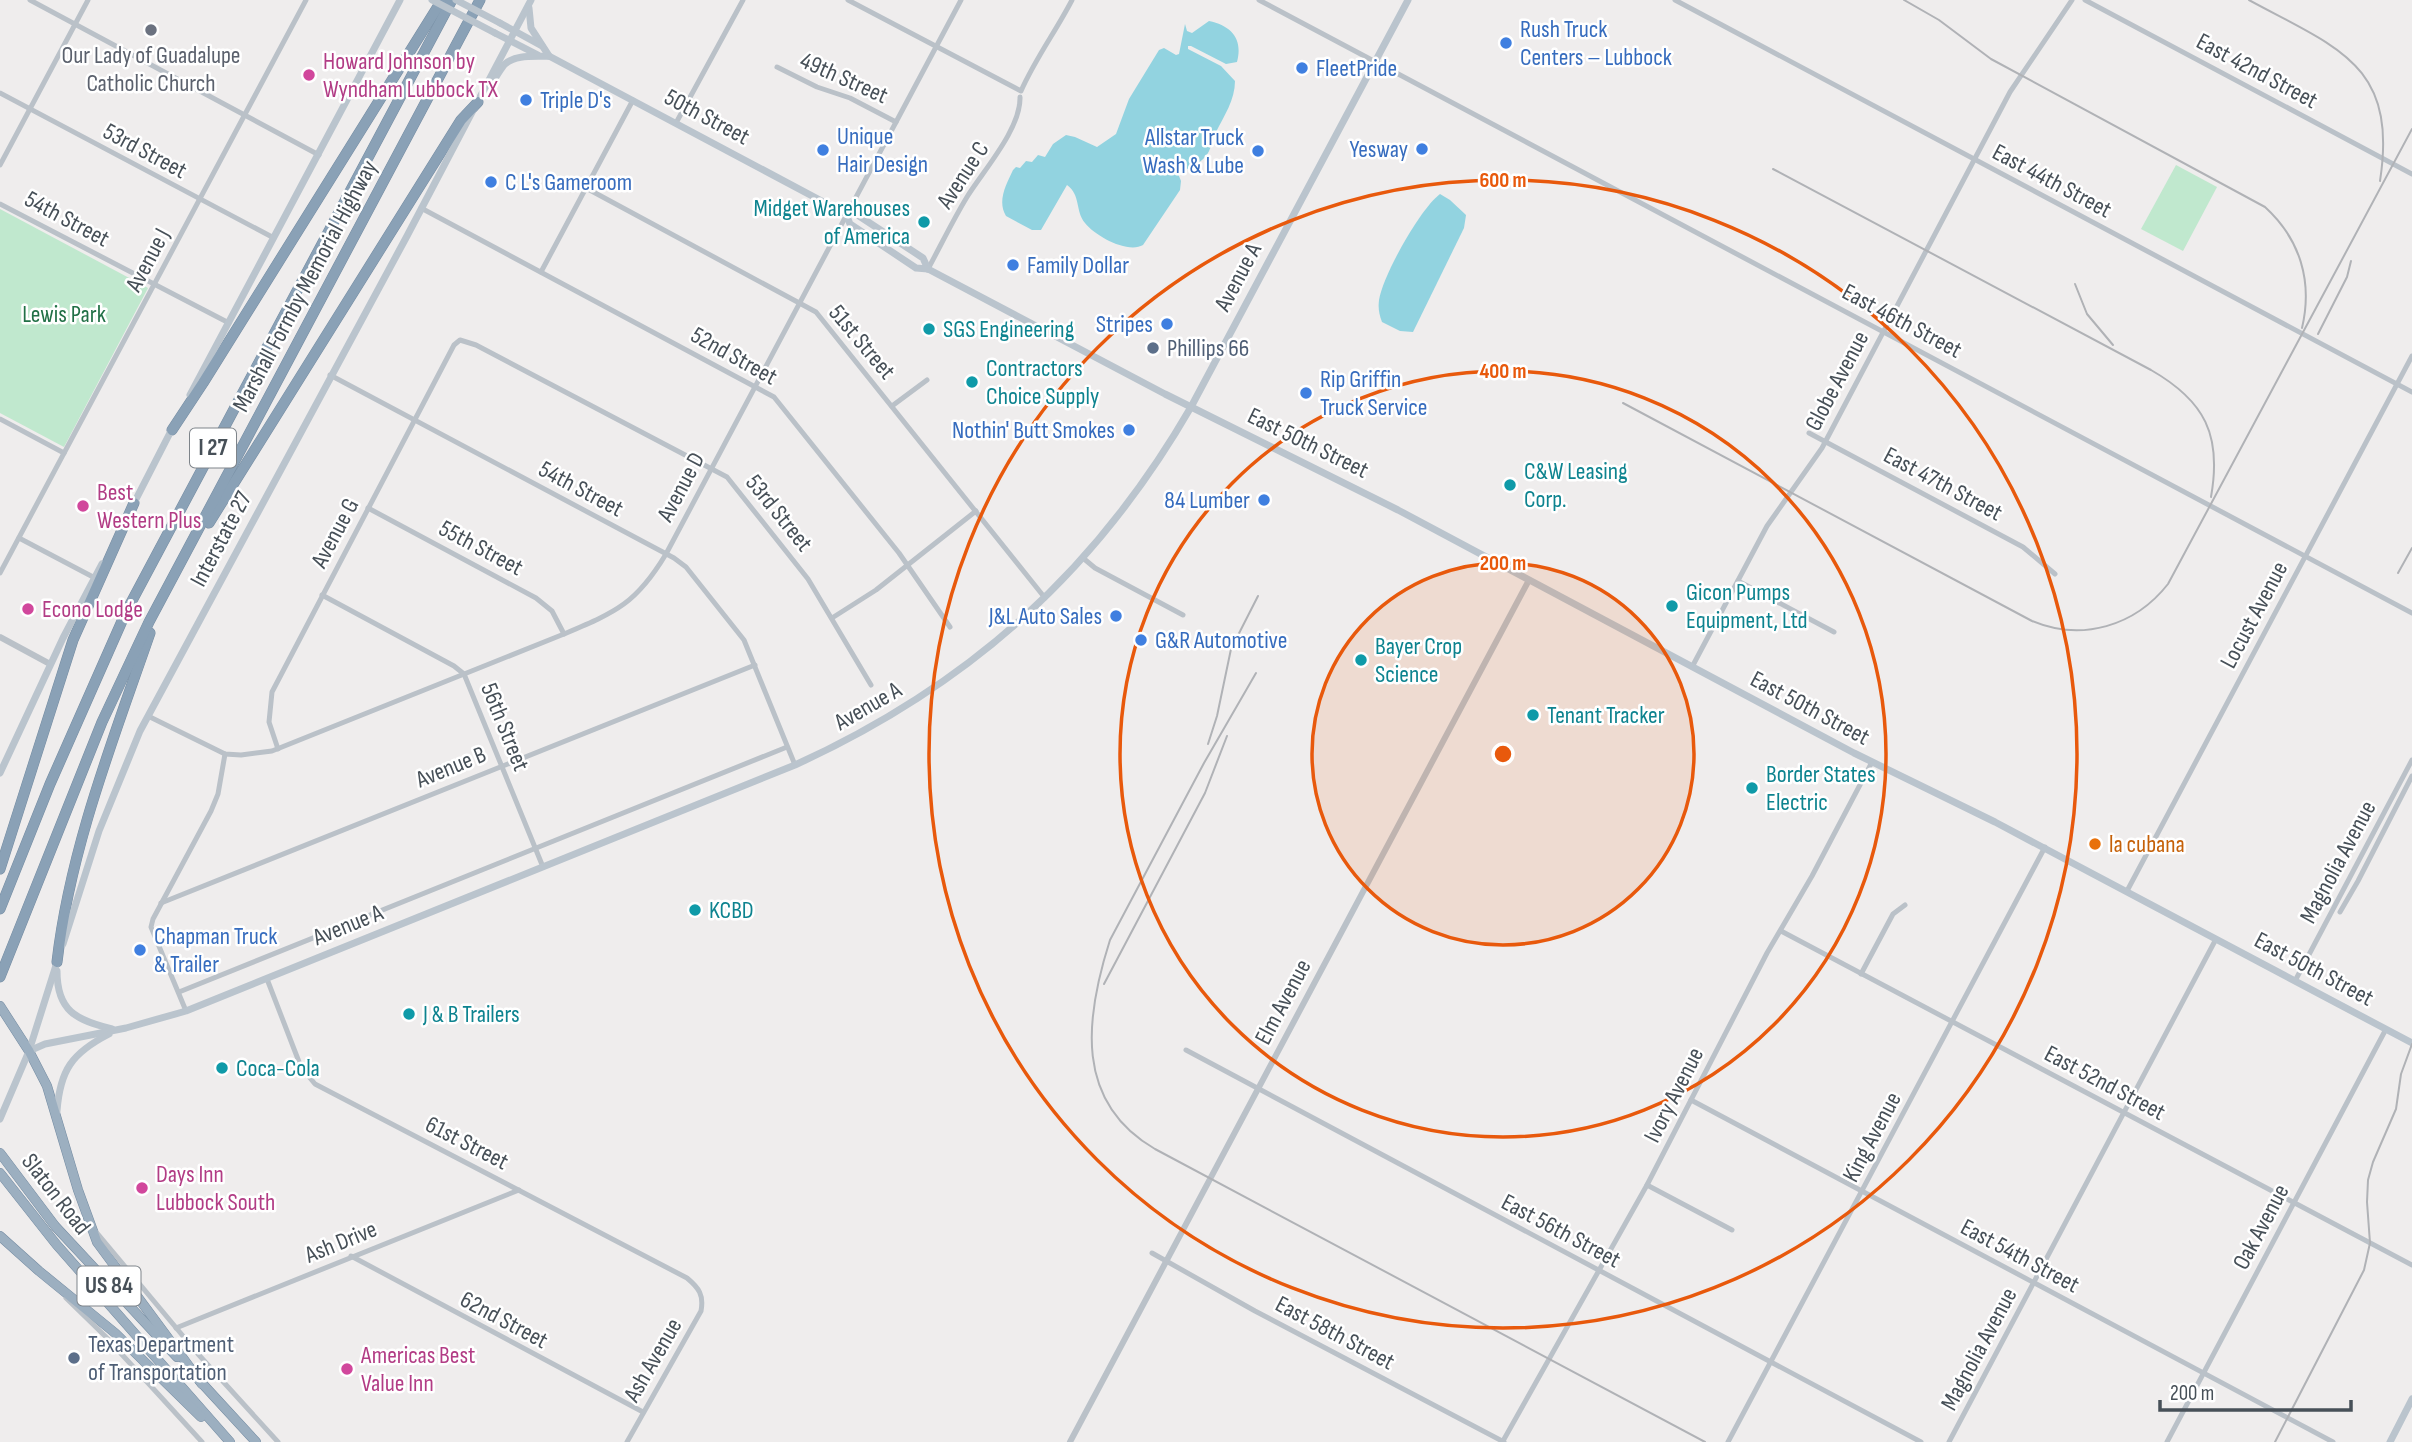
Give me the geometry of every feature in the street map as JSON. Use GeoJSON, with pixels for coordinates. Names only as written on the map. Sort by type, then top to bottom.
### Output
{"type":"FeatureCollection","features":[{"type":"Feature","properties":{"kind":"highway"},"geometry":{"type":"LineString","coordinates":[[172,430],[204,383],[442,0]]}},
{"type":"Feature","properties":{"kind":"highway","name":"Marshall Formby Memorial Highway"},"geometry":{"type":"LineString","coordinates":[[0,909],[50,784],[126,612],[454,0]]}},
{"type":"Feature","properties":{"kind":"highway","name":"Marshall Formby Memorial Highway"},"geometry":{"type":"LineString","coordinates":[[0,977],[102,722],[162,597],[480,0]]}},
{"type":"Feature","properties":{"kind":"highway"},"geometry":{"type":"LineString","coordinates":[[173,575],[205,531],[461,120],[480,97]]}},
{"type":"Feature","properties":{"kind":"highway"},"geometry":{"type":"LineString","coordinates":[[0,869],[73,639],[134,503]]}},
{"type":"Feature","properties":{"kind":"highway"},"geometry":{"type":"LineString","coordinates":[[57,962],[61,926],[89,814],[162,597]]}},
{"type":"Feature","properties":{"kind":"highway"},"geometry":{"type":"LineString","coordinates":[[0,1006],[29,1051],[47,1087],[78,1190],[97,1242],[202,1384]]}},
{"type":"Feature","properties":{"kind":"highway","name":"Slaton Road"},"geometry":{"type":"LineString","coordinates":[[0,1153],[21,1183],[83,1258],[256,1442]]}},
{"type":"Feature","properties":{"kind":"highway","name":"Slaton Road"},"geometry":{"type":"LineString","coordinates":[[0,1172],[56,1244],[229,1442]]}},
{"type":"Feature","properties":{"kind":"highway"},"geometry":{"type":"LineString","coordinates":[[1,1237],[115,1333],[229,1442]]}},
{"type":"Feature","properties":{"kind":"main road"},"geometry":{"type":"LineString","coordinates":[[386,26],[392,0]]}},
{"type":"Feature","properties":{"kind":"main road"},"geometry":{"type":"LineString","coordinates":[[0,773],[50,664],[400,0]]}},
{"type":"Feature","properties":{"kind":"main road","name":"50th Street"},"geometry":{"type":"LineString","coordinates":[[432,0],[495,33],[545,54],[846,214],[856,214],[923,258],[928,269]]}},
{"type":"Feature","properties":{"kind":"main road","name":"50th Street"},"geometry":{"type":"LineString","coordinates":[[454,0],[514,31],[545,54]]}},
{"type":"Feature","properties":{"kind":"main road","name":"Avenue A"},"geometry":{"type":"LineString","coordinates":[[29,1051],[45,1044],[116,1030],[186,1011],[795,765],[877,724],[928,694],[982,654],[1045,598],[1083,558],[1140,488],[1191,407],[1408,0]]}},
{"type":"Feature","properties":{"kind":"main road"},"geometry":{"type":"LineString","coordinates":[[480,97],[508,62],[545,54],[530,24],[530,2]]}},
{"type":"Feature","properties":{"kind":"main road","name":"Interstate 27"},"geometry":{"type":"LineString","coordinates":[[0,1119],[29,1051],[107,809],[124,766],[530,2]]}},
{"type":"Feature","properties":{"kind":"main road","name":"50th Street"},"geometry":{"type":"LineString","coordinates":[[846,214],[849,224],[916,268],[928,269],[1191,407]]}},
{"type":"Feature","properties":{"kind":"main road","name":"East 50th Street"},"geometry":{"type":"LineString","coordinates":[[1191,407],[1354,487],[1872,762],[2045,847],[2412,1043]]}},
{"type":"Feature","properties":{"kind":"main road"},"geometry":{"type":"LineString","coordinates":[[57,962],[57,986],[60,997],[70,1011],[83,1021],[116,1030]]}},
{"type":"Feature","properties":{"kind":"main road"},"geometry":{"type":"LineString","coordinates":[[56,1114],[58,1091],[69,1064],[88,1046],[116,1030]]}},
{"type":"Feature","properties":{"kind":"main road"},"geometry":{"type":"LineString","coordinates":[[2390,1442],[2412,1399]]}},
{"type":"Feature","properties":{"kind":"street"},"geometry":{"type":"LineString","coordinates":[[30,0],[319,155]]}},
{"type":"Feature","properties":{"kind":"street"},"geometry":{"type":"LineString","coordinates":[[0,165],[89,0]]}},
{"type":"Feature","properties":{"kind":"street","name":"Avenue J"},"geometry":{"type":"LineString","coordinates":[[0,573],[306,0]]}},
{"type":"Feature","properties":{"kind":"street"},"geometry":{"type":"LineString","coordinates":[[676,123],[743,0]]}},
{"type":"Feature","properties":{"kind":"street"},"geometry":{"type":"LineString","coordinates":[[848,0],[1021,94]]}},
{"type":"Feature","properties":{"kind":"street","name":"Avenue D"},"geometry":{"type":"LineString","coordinates":[[225,754],[241,755],[278,749],[564,634],[609,615],[631,600],[647,584],[666,554],[961,0]]}},
{"type":"Feature","properties":{"kind":"street","name":"Avenue C"},"geometry":{"type":"LineString","coordinates":[[928,269],[970,193],[1002,148],[1035,63],[1060,25],[1072,0]]}},
{"type":"Feature","properties":{"kind":"street","name":"East 46th Street"},"geometry":{"type":"LineString","coordinates":[[1259,0],[2412,613]]}},
{"type":"Feature","properties":{"kind":"street","name":"East 44th Street"},"geometry":{"type":"LineString","coordinates":[[1675,0],[2412,392]]}},
{"type":"Feature","properties":{"kind":"street","name":"Globe Avenue"},"geometry":{"type":"LineString","coordinates":[[1692,667],[1778,509],[1825,442],[2020,75],[2072,0]]}},
{"type":"Feature","properties":{"kind":"street","name":"East 42nd Street"},"geometry":{"type":"LineString","coordinates":[[2085,0],[2412,174]]}},
{"type":"Feature","properties":{"kind":"street","name":"49th Street"},"geometry":{"type":"LineString","coordinates":[[777,67],[817,87],[850,98],[896,122]]}},
{"type":"Feature","properties":{"kind":"street","name":"53rd Street"},"geometry":{"type":"LineString","coordinates":[[0,93],[274,239]]}},
{"type":"Feature","properties":{"kind":"street"},"geometry":{"type":"LineString","coordinates":[[541,272],[633,100]]}},
{"type":"Feature","properties":{"kind":"street","name":"51st Street"},"geometry":{"type":"LineString","coordinates":[[586,188],[816,312],[1045,598]]}},
{"type":"Feature","properties":{"kind":"street","name":"54th Street"},"geometry":{"type":"LineString","coordinates":[[0,204],[229,323]]}},
{"type":"Feature","properties":{"kind":"street","name":"52nd Street"},"geometry":{"type":"LineString","coordinates":[[421,208],[774,397],[907,565],[950,626]]}},
{"type":"Feature","properties":{"kind":"street","name":"53rd Street"},"geometry":{"type":"LineString","coordinates":[[460,340],[476,345],[727,477],[800,568],[871,685]]}},
{"type":"Feature","properties":{"kind":"street","name":"Avenue G"},"geometry":{"type":"LineString","coordinates":[[278,749],[269,722],[272,692],[454,345],[460,340]]}},
{"type":"Feature","properties":{"kind":"street","name":"Locust Avenue"},"geometry":{"type":"LineString","coordinates":[[2127,891],[2412,356]]}},
{"type":"Feature","properties":{"kind":"street","name":"54th Street"},"geometry":{"type":"LineString","coordinates":[[330,375],[687,567],[735,626],[755,665],[795,765]]}},
{"type":"Feature","properties":{"kind":"street"},"geometry":{"type":"LineString","coordinates":[[892,406],[927,380]]}},
{"type":"Feature","properties":{"kind":"street"},"geometry":{"type":"LineString","coordinates":[[0,419],[64,453]]}},
{"type":"Feature","properties":{"kind":"street","name":"East 47th Street"},"geometry":{"type":"LineString","coordinates":[[1809,433],[2024,547],[2055,574]]}},
{"type":"Feature","properties":{"kind":"street","name":"55th Street"},"geometry":{"type":"LineString","coordinates":[[368,508],[536,598],[552,611],[564,634]]}},
{"type":"Feature","properties":{"kind":"street"},"geometry":{"type":"LineString","coordinates":[[832,618],[872,593],[976,511]]}},
{"type":"Feature","properties":{"kind":"street"},"geometry":{"type":"LineString","coordinates":[[19,538],[95,578]]}},
{"type":"Feature","properties":{"kind":"street"},"geometry":{"type":"LineString","coordinates":[[1083,558],[1096,568],[1183,615]]}},
{"type":"Feature","properties":{"kind":"street","name":"Elm Avenue"},"geometry":{"type":"LineString","coordinates":[[1070,1442],[1530,580]]}},
{"type":"Feature","properties":{"kind":"street"},"geometry":{"type":"LineString","coordinates":[[1738,581],[1834,632]]}},
{"type":"Feature","properties":{"kind":"street","name":"56th Street"},"geometry":{"type":"LineString","coordinates":[[322,595],[454,666],[464,674],[543,867]]}},
{"type":"Feature","properties":{"kind":"street"},"geometry":{"type":"LineString","coordinates":[[0,637],[50,664]]}},
{"type":"Feature","properties":{"kind":"street","name":"Avenue B"},"geometry":{"type":"LineString","coordinates":[[161,903],[755,665]]}},
{"type":"Feature","properties":{"kind":"street"},"geometry":{"type":"LineString","coordinates":[[149,716],[225,754],[218,794],[211,811],[161,903],[151,927],[186,1011]]}},
{"type":"Feature","properties":{"kind":"street","name":"Avenue A"},"geometry":{"type":"LineString","coordinates":[[179,992],[787,747]]}},
{"type":"Feature","properties":{"kind":"street","name":"Magnolia Avenue"},"geometry":{"type":"LineString","coordinates":[[2295,981],[2412,760]]}},
{"type":"Feature","properties":{"kind":"street","name":"Ivory Avenue"},"geometry":{"type":"LineString","coordinates":[[1504,1442],[1647,1185],[1767,953],[1782,932],[1872,762]]}},
{"type":"Feature","properties":{"kind":"street"},"geometry":{"type":"LineString","coordinates":[[2340,912],[2412,776]]}},
{"type":"Feature","properties":{"kind":"street","name":"King Avenue"},"geometry":{"type":"LineString","coordinates":[[1728,1442],[2045,847]]}},
{"type":"Feature","properties":{"kind":"street"},"geometry":{"type":"LineString","coordinates":[[1861,974],[1893,914],[1905,905]]}},
{"type":"Feature","properties":{"kind":"street","name":"East 52nd Street"},"geometry":{"type":"LineString","coordinates":[[1782,932],[2412,1265]]}},
{"type":"Feature","properties":{"kind":"street","name":"Magnolia Avenue"},"geometry":{"type":"LineString","coordinates":[[1949,1442],[2216,939]]}},
{"type":"Feature","properties":{"kind":"street","name":"61st Street"},"geometry":{"type":"LineString","coordinates":[[267,979],[301,1067],[315,1084],[687,1278],[702,1294]]}},
{"type":"Feature","properties":{"kind":"street","name":"Oak Avenue"},"geometry":{"type":"LineString","coordinates":[[2166,1442],[2386,1028]]}},
{"type":"Feature","properties":{"kind":"street","name":"East 56th Street"},"geometry":{"type":"LineString","coordinates":[[1186,1050],[1921,1442]]}},
{"type":"Feature","properties":{"kind":"street","name":"East 54th Street"},"geometry":{"type":"LineString","coordinates":[[1691,1100],[2333,1442]]}},
{"type":"Feature","properties":{"kind":"street"},"geometry":{"type":"LineString","coordinates":[[1647,1185],[1732,1230]]}},
{"type":"Feature","properties":{"kind":"street","name":"Ash Drive"},"geometry":{"type":"LineString","coordinates":[[176,1328],[519,1190]]}},
{"type":"Feature","properties":{"kind":"street","name":"Slaton Road"},"geometry":{"type":"LineString","coordinates":[[90,1224],[176,1328],[278,1442]]}},
{"type":"Feature","properties":{"kind":"street","name":"East 58th Street"},"geometry":{"type":"LineString","coordinates":[[1152,1253],[1504,1442]]}},
{"type":"Feature","properties":{"kind":"street","name":"62nd Street"},"geometry":{"type":"LineString","coordinates":[[351,1256],[643,1412]]}},
{"type":"Feature","properties":{"kind":"street"},"geometry":{"type":"LineString","coordinates":[[39,1271],[105,1336],[202,1442]]}},
{"type":"Feature","properties":{"kind":"street","name":"Ash Avenue"},"geometry":{"type":"LineString","coordinates":[[627,1442],[701,1311],[702,1294]]}},
{"type":"Feature","properties":{"kind":"green space"},"geometry":{"type":"Polygon","coordinates":[[[2176,165],[2217,187],[2183,251],[2141,229],[2176,165]]]}},
{"type":"Feature","properties":{"kind":"green space","name":"Lewis Park"},"geometry":{"type":"Polygon","coordinates":[[[0,209],[148,288],[64,447],[0,413],[0,209]]]}},
{"type":"Feature","properties":{"kind":"water"},"geometry":{"type":"Polygon","coordinates":[[[1209,21],[1224,26],[1234,35],[1238,47],[1237,62],[1226,64],[1191,46],[1188,46],[1188,49],[1221,66],[1235,81],[1233,95],[1207,155],[1192,167],[1177,171],[1181,181],[1180,190],[1143,245],[1121,245],[1096,233],[1085,223],[1074,193],[1067,185],[1041,230],[1032,230],[1006,216],[1002,205],[1004,193],[1016,167],[1020,168],[1026,161],[1032,162],[1038,155],[1045,157],[1053,144],[1066,135],[1097,147],[1116,134],[1129,99],[1159,50],[1164,48],[1179,54],[1185,24],[1187,31],[1192,33],[1209,21]]]}},
{"type":"Feature","properties":{"kind":"water"},"geometry":{"type":"Polygon","coordinates":[[[1440,194],[1466,215],[1464,228],[1413,332],[1400,331],[1382,322],[1379,300],[1382,289],[1413,228],[1440,194]]]}},
{"type":"Feature","properties":{"kind":"railway"},"geometry":{"type":"LineString","coordinates":[[1904,0],[1939,20],[1991,59],[2265,207],[2287,233],[2301,262],[2306,294],[2302,328]]}},
{"type":"Feature","properties":{"kind":"railway"},"geometry":{"type":"LineString","coordinates":[[2249,0],[2334,48],[2354,65],[2370,85],[2380,110],[2383,142],[2380,181]]}},
{"type":"Feature","properties":{"kind":"railway"},"geometry":{"type":"LineString","coordinates":[[1623,403],[2032,621],[2051,627],[2088,630],[2124,620],[2155,599],[2168,584],[2412,129]]}},
{"type":"Feature","properties":{"kind":"railway"},"geometry":{"type":"LineString","coordinates":[[1773,169],[2170,382],[2197,407],[2211,438],[2214,455],[2211,497]]}},
{"type":"Feature","properties":{"kind":"railway"},"geometry":{"type":"LineString","coordinates":[[2318,334],[2347,277],[2351,261]]}},
{"type":"Feature","properties":{"kind":"railway"},"geometry":{"type":"LineString","coordinates":[[2075,284],[2087,314],[2113,345]]}},
{"type":"Feature","properties":{"kind":"railway"},"geometry":{"type":"LineString","coordinates":[[2398,573],[2412,548]]}},
{"type":"Feature","properties":{"kind":"railway"},"geometry":{"type":"LineString","coordinates":[[1208,744],[1217,716],[1231,649],[1258,596]]}},
{"type":"Feature","properties":{"kind":"railway"},"geometry":{"type":"LineString","coordinates":[[1256,673],[1204,763],[1110,940],[1101,969],[1092,1028],[1093,1056],[1099,1083],[1110,1107],[1129,1130],[1155,1149],[1705,1442]]}},
{"type":"Feature","properties":{"kind":"railway"},"geometry":{"type":"LineString","coordinates":[[1104,984],[1205,793],[1227,736]]}},
{"type":"Feature","properties":{"kind":"railway"},"geometry":{"type":"LineString","coordinates":[[2275,1442],[2364,1270],[2370,1243],[2368,1180],[2396,1109],[2401,1074],[2412,1044]]}},
{"type":"Feature","properties":{"kind":"place","name":"Our Lady of Guadalupe Catholic Church"},"geometry":{"type":"Point","coordinates":[151,30]}},
{"type":"Feature","properties":{"kind":"place","name":"Rush Truck Centers – Lubbock"},"geometry":{"type":"Point","coordinates":[1506,43]}},
{"type":"Feature","properties":{"kind":"place","name":"FleetPride"},"geometry":{"type":"Point","coordinates":[1302,68]}},
{"type":"Feature","properties":{"kind":"place","name":"Howard Johnson by Wyndham Lubbock TX"},"geometry":{"type":"Point","coordinates":[309,75]}},
{"type":"Feature","properties":{"kind":"place","name":"Triple D's"},"geometry":{"type":"Point","coordinates":[526,100]}},
{"type":"Feature","properties":{"kind":"place","name":"Yesway"},"geometry":{"type":"Point","coordinates":[1422,149]}},
{"type":"Feature","properties":{"kind":"place","name":"Unique Hair Design"},"geometry":{"type":"Point","coordinates":[823,150]}},
{"type":"Feature","properties":{"kind":"place","name":"Allstar Truck Wash & Lube"},"geometry":{"type":"Point","coordinates":[1258,151]}},
{"type":"Feature","properties":{"kind":"place","name":"C L's Gameroom"},"geometry":{"type":"Point","coordinates":[491,182]}},
{"type":"Feature","properties":{"kind":"place","name":"Midget Warehouses of America"},"geometry":{"type":"Point","coordinates":[924,222]}},
{"type":"Feature","properties":{"kind":"place","name":"Family Dollar"},"geometry":{"type":"Point","coordinates":[1013,265]}},
{"type":"Feature","properties":{"kind":"place","name":"Stripes"},"geometry":{"type":"Point","coordinates":[1167,324]}},
{"type":"Feature","properties":{"kind":"place","name":"SGS Engineering"},"geometry":{"type":"Point","coordinates":[929,329]}},
{"type":"Feature","properties":{"kind":"place","name":"Phillips 66"},"geometry":{"type":"Point","coordinates":[1153,348]}},
{"type":"Feature","properties":{"kind":"place","name":"Contractors Choice Supply"},"geometry":{"type":"Point","coordinates":[972,382]}},
{"type":"Feature","properties":{"kind":"place","name":"Rip Griffin Truck Service"},"geometry":{"type":"Point","coordinates":[1306,393]}},
{"type":"Feature","properties":{"kind":"place","name":"Nothin' Butt Smokes"},"geometry":{"type":"Point","coordinates":[1129,430]}},
{"type":"Feature","properties":{"kind":"place","name":"C&W Leasing Corp."},"geometry":{"type":"Point","coordinates":[1510,485]}},
{"type":"Feature","properties":{"kind":"place","name":"84 Lumber"},"geometry":{"type":"Point","coordinates":[1264,500]}},
{"type":"Feature","properties":{"kind":"place","name":"Best Western Plus"},"geometry":{"type":"Point","coordinates":[83,506]}},
{"type":"Feature","properties":{"kind":"place","name":"Gicon Pumps Equipment, Ltd"},"geometry":{"type":"Point","coordinates":[1672,606]}},
{"type":"Feature","properties":{"kind":"place","name":"Econo Lodge"},"geometry":{"type":"Point","coordinates":[28,609]}},
{"type":"Feature","properties":{"kind":"place","name":"J&L Auto Sales"},"geometry":{"type":"Point","coordinates":[1116,616]}},
{"type":"Feature","properties":{"kind":"place","name":"G&R Automotive"},"geometry":{"type":"Point","coordinates":[1141,640]}},
{"type":"Feature","properties":{"kind":"place","name":"Bayer Crop Science"},"geometry":{"type":"Point","coordinates":[1361,660]}},
{"type":"Feature","properties":{"kind":"place","name":"Tenant Tracker"},"geometry":{"type":"Point","coordinates":[1533,715]}},
{"type":"Feature","properties":{"kind":"place","name":"Border States Electric"},"geometry":{"type":"Point","coordinates":[1752,788]}},
{"type":"Feature","properties":{"kind":"place","name":"la cubana"},"geometry":{"type":"Point","coordinates":[2095,844]}},
{"type":"Feature","properties":{"kind":"place","name":"KCBD"},"geometry":{"type":"Point","coordinates":[695,910]}},
{"type":"Feature","properties":{"kind":"place","name":"Chapman Truck & Trailer"},"geometry":{"type":"Point","coordinates":[140,950]}},
{"type":"Feature","properties":{"kind":"place","name":"J & B Trailers"},"geometry":{"type":"Point","coordinates":[409,1014]}},
{"type":"Feature","properties":{"kind":"place","name":"Coca-Cola"},"geometry":{"type":"Point","coordinates":[222,1068]}},
{"type":"Feature","properties":{"kind":"place","name":"Days Inn Lubbock South"},"geometry":{"type":"Point","coordinates":[142,1188]}},
{"type":"Feature","properties":{"kind":"place","name":"Texas Department of Transportation"},"geometry":{"type":"Point","coordinates":[74,1358]}},
{"type":"Feature","properties":{"kind":"place","name":"Americas Best Value Inn"},"geometry":{"type":"Point","coordinates":[347,1369]}}]}
